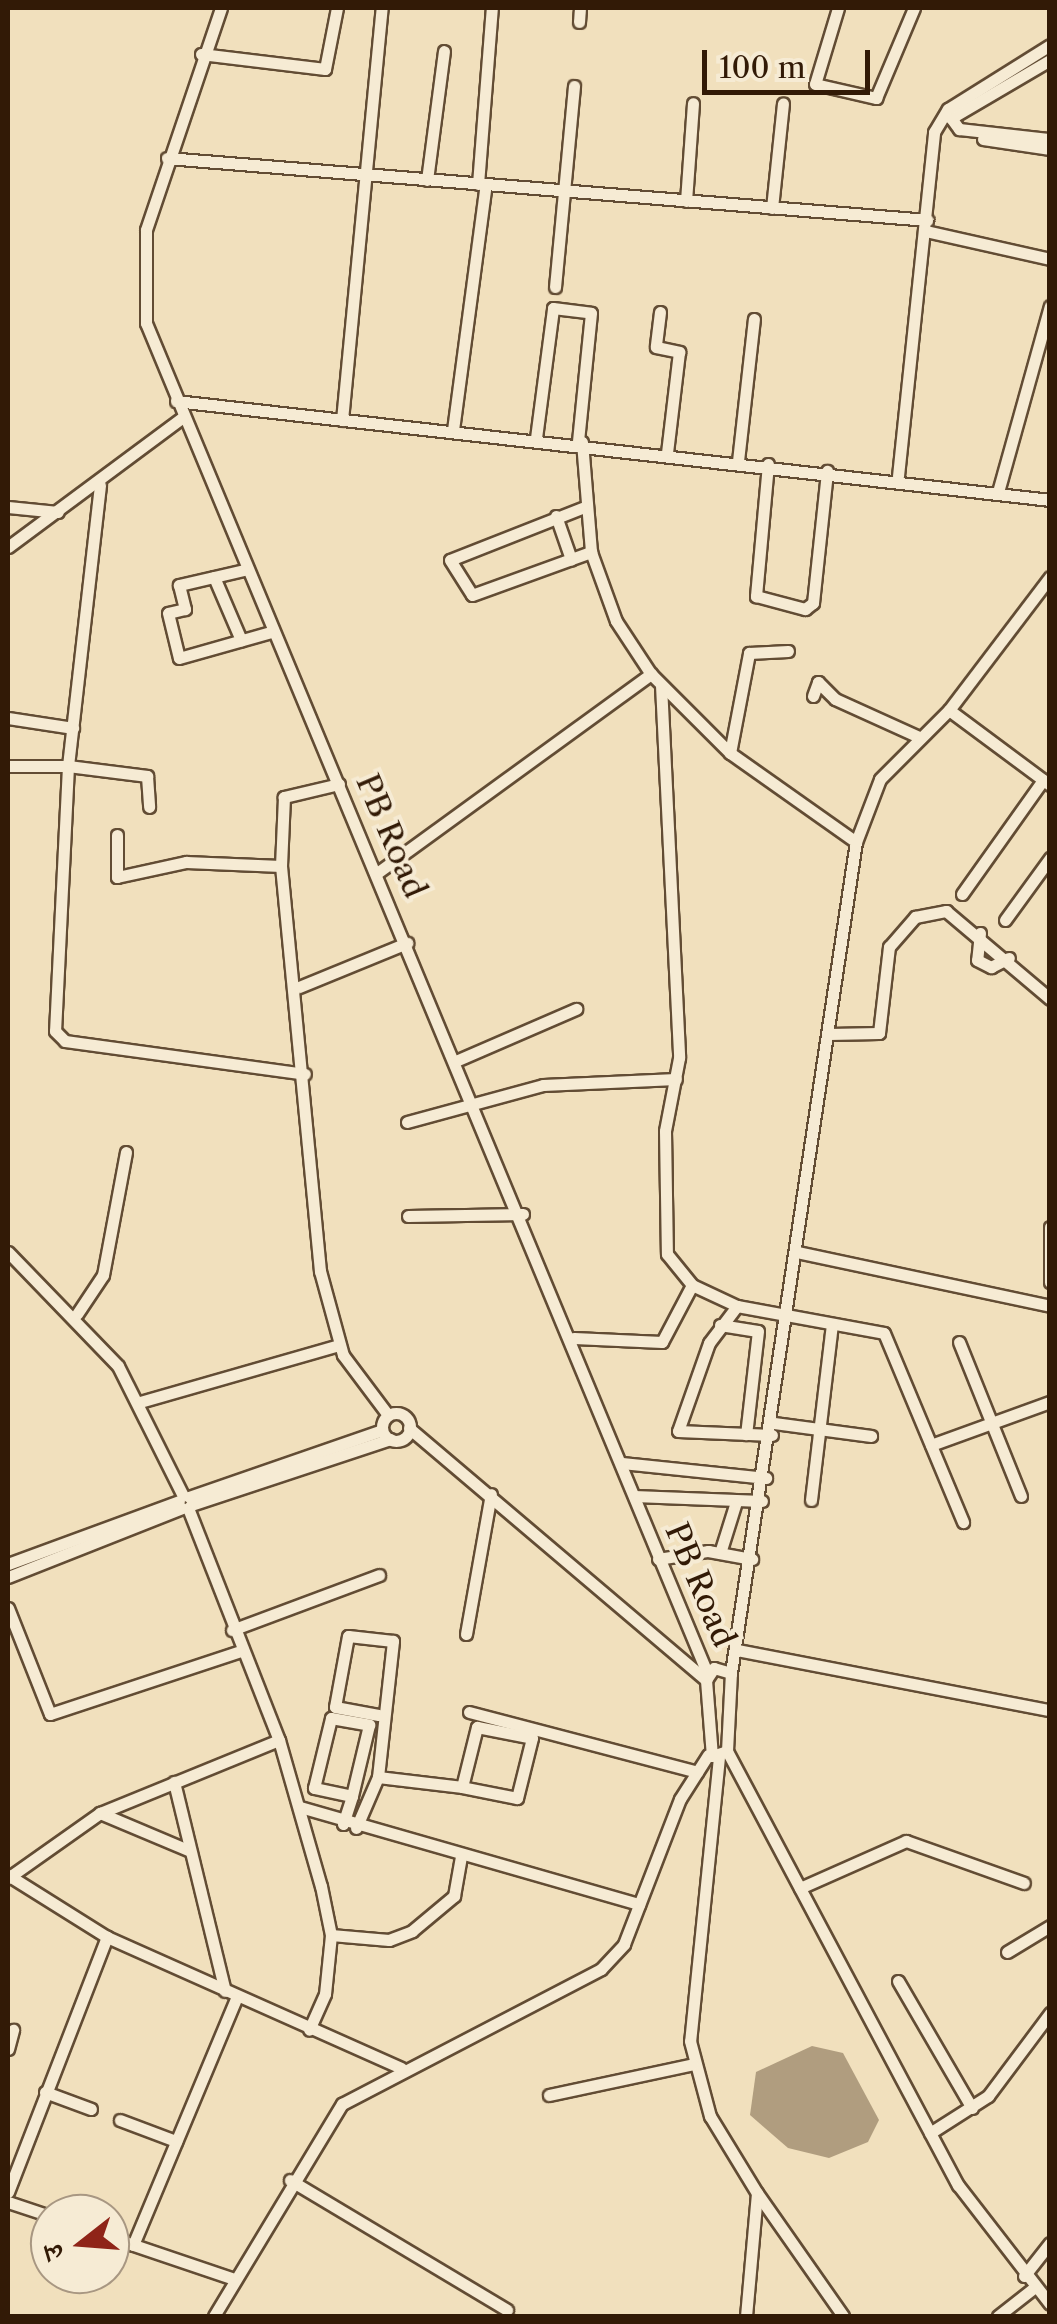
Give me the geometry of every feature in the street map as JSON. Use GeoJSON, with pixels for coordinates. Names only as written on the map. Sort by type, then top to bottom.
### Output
{"type":"FeatureCollection","features":[{"type":"Feature","properties":{"kind":"street","name":"PB Road"},"geometry":{"type":"LineString","coordinates":[[221,8],[202,54],[146,230],[146,324],[244,570],[523,1214],[707,1677]]}},
{"type":"Feature","properties":{"kind":"street"},"geometry":{"type":"LineString","coordinates":[[202,54],[325,69],[337,8]]}},
{"type":"Feature","properties":{"kind":"street"},"geometry":{"type":"LineString","coordinates":[[342,420],[382,8]]}},
{"type":"Feature","properties":{"kind":"street"},"geometry":{"type":"LineString","coordinates":[[453,430],[482,184],[492,8]]}},
{"type":"Feature","properties":{"kind":"street"},"geometry":{"type":"LineString","coordinates":[[579,22],[580,8]]}},
{"type":"Feature","properties":{"kind":"street"},"geometry":{"type":"LineString","coordinates":[[838,8],[816,84],[876,98],[914,8]]}},
{"type":"Feature","properties":{"kind":"street"},"geometry":{"type":"LineString","coordinates":[[1050,45],[952,124],[1050,139]]}},
{"type":"Feature","properties":{"kind":"street"},"geometry":{"type":"LineString","coordinates":[[427,180],[444,51]]}},
{"type":"Feature","properties":{"kind":"street"},"geometry":{"type":"LineString","coordinates":[[898,476],[934,132],[948,110],[1029,65],[1050,60]]}},
{"type":"Feature","properties":{"kind":"street"},"geometry":{"type":"LineString","coordinates":[[556,287],[574,86]]}},
{"type":"Feature","properties":{"kind":"street"},"geometry":{"type":"LineString","coordinates":[[686,200],[693,103]]}},
{"type":"Feature","properties":{"kind":"street"},"geometry":{"type":"LineString","coordinates":[[772,208],[783,104]]}},
{"type":"Feature","properties":{"kind":"street"},"geometry":{"type":"LineString","coordinates":[[934,132],[1050,149]]}},
{"type":"Feature","properties":{"kind":"street"},"geometry":{"type":"LineString","coordinates":[[167,158],[772,208],[926,226],[1050,259]]}},
{"type":"Feature","properties":{"kind":"street"},"geometry":{"type":"LineString","coordinates":[[998,492],[1050,306]]}},
{"type":"Feature","properties":{"kind":"street"},"geometry":{"type":"LineString","coordinates":[[536,438],[553,308],[590,313],[580,442],[591,552],[616,621],[651,674],[730,754],[856,842]]}},
{"type":"Feature","properties":{"kind":"street"},"geometry":{"type":"LineString","coordinates":[[660,312],[656,348],[679,352],[668,452]]}},
{"type":"Feature","properties":{"kind":"street"},"geometry":{"type":"LineString","coordinates":[[738,460],[754,319]]}},
{"type":"Feature","properties":{"kind":"street"},"geometry":{"type":"LineString","coordinates":[[176,401],[898,476],[1050,500]]}},
{"type":"Feature","properties":{"kind":"street"},"geometry":{"type":"LineString","coordinates":[[8,547],[100,485],[182,418]]}},
{"type":"Feature","properties":{"kind":"street"},"geometry":{"type":"LineString","coordinates":[[768,464],[756,596],[805,609],[814,603],[827,471]]}},
{"type":"Feature","properties":{"kind":"street"},"geometry":{"type":"LineString","coordinates":[[100,485],[68,766],[55,1031],[65,1041],[305,1074]]}},
{"type":"Feature","properties":{"kind":"street"},"geometry":{"type":"LineString","coordinates":[[587,506],[450,560],[472,595],[591,552]]}},
{"type":"Feature","properties":{"kind":"street"},"geometry":{"type":"LineString","coordinates":[[8,507],[58,512]]}},
{"type":"Feature","properties":{"kind":"street"},"geometry":{"type":"LineString","coordinates":[[556,516],[571,559]]}},
{"type":"Feature","properties":{"kind":"street"},"geometry":{"type":"LineString","coordinates":[[244,570],[179,585],[186,609],[168,613],[180,658],[271,632]]}},
{"type":"Feature","properties":{"kind":"street"},"geometry":{"type":"LineString","coordinates":[[214,577],[242,640]]}},
{"type":"Feature","properties":{"kind":"street"},"geometry":{"type":"LineString","coordinates":[[843,2316],[757,2193],[710,2116],[693,2064],[689,2009],[718,1754],[766,1478],[856,842],[880,779],[949,710],[1050,577]]}},
{"type":"Feature","properties":{"kind":"street"},"geometry":{"type":"LineString","coordinates":[[730,754],[749,652],[788,651]]}},
{"type":"Feature","properties":{"kind":"street"},"geometry":{"type":"LineString","coordinates":[[377,873],[651,674]]}},
{"type":"Feature","properties":{"kind":"street"},"geometry":{"type":"LineString","coordinates":[[814,696],[818,682],[835,699],[921,738]]}},
{"type":"Feature","properties":{"kind":"street"},"geometry":{"type":"LineString","coordinates":[[661,685],[676,1079],[665,1132],[667,1254],[692,1286],[737,1306],[788,1320],[884,1333],[962,1522]]}},
{"type":"Feature","properties":{"kind":"street"},"geometry":{"type":"LineString","coordinates":[[949,710],[1046,783],[962,894]]}},
{"type":"Feature","properties":{"kind":"street"},"geometry":{"type":"LineString","coordinates":[[8,718],[72,728]]}},
{"type":"Feature","properties":{"kind":"street"},"geometry":{"type":"LineString","coordinates":[[8,766],[68,766],[146,776],[148,807]]}},
{"type":"Feature","properties":{"kind":"street"},"geometry":{"type":"LineString","coordinates":[[338,784],[284,797],[281,866],[299,987],[310,1212],[340,1345],[388,1415],[386,1434]]}},
{"type":"Feature","properties":{"kind":"street"},"geometry":{"type":"LineString","coordinates":[[118,836],[117,877],[186,862],[281,866]]}},
{"type":"Feature","properties":{"kind":"street"},"geometry":{"type":"LineString","coordinates":[[1005,920],[1050,858]]}},
{"type":"Feature","properties":{"kind":"street"},"geometry":{"type":"LineString","coordinates":[[829,1034],[879,1033],[889,948],[915,917],[946,912],[980,933],[1050,999]]}},
{"type":"Feature","properties":{"kind":"street"},"geometry":{"type":"LineString","coordinates":[[980,933],[976,960],[991,967],[1008,958]]}},
{"type":"Feature","properties":{"kind":"street"},"geometry":{"type":"LineString","coordinates":[[299,987],[407,942]]}},
{"type":"Feature","properties":{"kind":"street"},"geometry":{"type":"LineString","coordinates":[[458,1060],[576,1009]]}},
{"type":"Feature","properties":{"kind":"street"},"geometry":{"type":"LineString","coordinates":[[407,1122],[542,1085],[676,1079]]}},
{"type":"Feature","properties":{"kind":"street"},"geometry":{"type":"LineString","coordinates":[[77,1314],[103,1275],[126,1152]]}},
{"type":"Feature","properties":{"kind":"street"},"geometry":{"type":"LineString","coordinates":[[408,1216],[523,1214]]}},
{"type":"Feature","properties":{"kind":"street"},"geometry":{"type":"LineString","coordinates":[[1050,1227],[1050,1282]]}},
{"type":"Feature","properties":{"kind":"street"},"geometry":{"type":"LineString","coordinates":[[8,1252],[77,1314],[140,1402],[185,1503],[232,1630],[279,1740],[300,1807],[331,1935],[324,1994],[309,2030]]}},
{"type":"Feature","properties":{"kind":"street"},"geometry":{"type":"LineString","coordinates":[[797,1252],[1050,1306]]}},
{"type":"Feature","properties":{"kind":"street"},"geometry":{"type":"LineString","coordinates":[[574,1338],[660,1342],[692,1286]]}},
{"type":"Feature","properties":{"kind":"street"},"geometry":{"type":"LineString","coordinates":[[737,1306],[720,1325],[678,1431],[746,1434],[773,1429],[819,1429],[870,1436]]}},
{"type":"Feature","properties":{"kind":"street"},"geometry":{"type":"LineString","coordinates":[[811,1500],[832,1324]]}},
{"type":"Feature","properties":{"kind":"street"},"geometry":{"type":"LineString","coordinates":[[720,1325],[758,1331],[746,1434]]}},
{"type":"Feature","properties":{"kind":"street"},"geometry":{"type":"LineString","coordinates":[[959,1342],[1021,1496]]}},
{"type":"Feature","properties":{"kind":"street"},"geometry":{"type":"LineString","coordinates":[[140,1402],[340,1345]]}},
{"type":"Feature","properties":{"kind":"street"},"geometry":{"type":"LineString","coordinates":[[932,1445],[1050,1402]]}},
{"type":"Feature","properties":{"kind":"street"},"geometry":{"type":"LineString","coordinates":[[388,1415],[404,1416],[409,1428],[707,1677],[718,1754],[800,1888],[930,2133],[1024,2276],[1050,2304]]}},
{"type":"Feature","properties":{"kind":"street"},"geometry":{"type":"LineString","coordinates":[[8,1564],[409,1428]]}},
{"type":"Feature","properties":{"kind":"street"},"geometry":{"type":"LineString","coordinates":[[622,1462],[766,1478]]}},
{"type":"Feature","properties":{"kind":"street"},"geometry":{"type":"LineString","coordinates":[[466,1634],[491,1494]]}},
{"type":"Feature","properties":{"kind":"street"},"geometry":{"type":"LineString","coordinates":[[634,1496],[762,1501]]}},
{"type":"Feature","properties":{"kind":"street"},"geometry":{"type":"LineString","coordinates":[[720,1553],[736,1502]]}},
{"type":"Feature","properties":{"kind":"street"},"geometry":{"type":"LineString","coordinates":[[8,1577],[185,1503]]}},
{"type":"Feature","properties":{"kind":"street"},"geometry":{"type":"LineString","coordinates":[[658,1558],[720,1553],[752,1559]]}},
{"type":"Feature","properties":{"kind":"street"},"geometry":{"type":"LineString","coordinates":[[232,1630],[379,1575]]}},
{"type":"Feature","properties":{"kind":"street"},"geometry":{"type":"LineString","coordinates":[[8,1608],[50,1714],[240,1650]]}},
{"type":"Feature","properties":{"kind":"street"},"geometry":{"type":"LineString","coordinates":[[350,1826],[378,1777],[378,1714],[393,1640],[348,1636],[335,1707],[378,1714]]}},
{"type":"Feature","properties":{"kind":"street"},"geometry":{"type":"LineString","coordinates":[[737,1650],[1050,1710]]}},
{"type":"Feature","properties":{"kind":"street"},"geometry":{"type":"LineString","coordinates":[[707,1677],[731,1673]]}},
{"type":"Feature","properties":{"kind":"street"},"geometry":{"type":"LineString","coordinates":[[469,1712],[696,1772]]}},
{"type":"Feature","properties":{"kind":"street"},"geometry":{"type":"LineString","coordinates":[[350,1826],[352,1796],[369,1724],[331,1718],[314,1788],[352,1796]]}},
{"type":"Feature","properties":{"kind":"street"},"geometry":{"type":"LineString","coordinates":[[378,1777],[517,1798],[532,1738],[477,1727],[462,1787]]}},
{"type":"Feature","properties":{"kind":"street"},"geometry":{"type":"LineString","coordinates":[[279,1740],[100,1813],[8,1876],[107,1937],[401,2068]]}},
{"type":"Feature","properties":{"kind":"street"},"geometry":{"type":"LineString","coordinates":[[214,2316],[230,2278],[342,2104],[401,2068],[602,1969],[639,1904],[696,1772],[718,1754]]}},
{"type":"Feature","properties":{"kind":"street"},"geometry":{"type":"LineString","coordinates":[[133,2245],[231,1993],[188,1850],[174,1782]]}},
{"type":"Feature","properties":{"kind":"street"},"geometry":{"type":"LineString","coordinates":[[300,1807],[350,1826],[461,1858],[639,1904]]}},
{"type":"Feature","properties":{"kind":"street"},"geometry":{"type":"LineString","coordinates":[[100,1813],[188,1850]]}},
{"type":"Feature","properties":{"kind":"street"},"geometry":{"type":"LineString","coordinates":[[800,1888],[906,1841],[1024,1884]]}},
{"type":"Feature","properties":{"kind":"street"},"geometry":{"type":"LineString","coordinates":[[331,1935],[389,1940],[412,1931],[454,1896],[461,1858]]}},
{"type":"Feature","properties":{"kind":"street"},"geometry":{"type":"LineString","coordinates":[[1007,1952],[1050,1926]]}},
{"type":"Feature","properties":{"kind":"street"},"geometry":{"type":"LineString","coordinates":[[8,2192],[107,1937]]}},
{"type":"Feature","properties":{"kind":"street"},"geometry":{"type":"LineString","coordinates":[[898,1981],[972,2108]]}},
{"type":"Feature","properties":{"kind":"street"},"geometry":{"type":"LineString","coordinates":[[930,2133],[972,2108],[1050,2012]]}},
{"type":"Feature","properties":{"kind":"street"},"geometry":{"type":"LineString","coordinates":[[8,2048],[13,2030]]}},
{"type":"Feature","properties":{"kind":"street"},"geometry":{"type":"LineString","coordinates":[[549,2095],[693,2064]]}},
{"type":"Feature","properties":{"kind":"street"},"geometry":{"type":"LineString","coordinates":[[45,2092],[91,2109]]}},
{"type":"Feature","properties":{"kind":"street"},"geometry":{"type":"LineString","coordinates":[[120,2120],[176,2141]]}},
{"type":"Feature","properties":{"kind":"street"},"geometry":{"type":"LineString","coordinates":[[290,2180],[507,2310]]}},
{"type":"Feature","properties":{"kind":"street"},"geometry":{"type":"LineString","coordinates":[[746,2316],[757,2193]]}},
{"type":"Feature","properties":{"kind":"street"},"geometry":{"type":"LineString","coordinates":[[1024,2276],[1050,2243]]}},
{"type":"Feature","properties":{"kind":"street"},"geometry":{"type":"LineString","coordinates":[[130,2244],[230,2278]]}},
{"type":"Feature","properties":{"kind":"street"},"geometry":{"type":"LineString","coordinates":[[998,2316],[1035,2287]]}},
{"type":"Feature","properties":{"kind":"shaded area"},"geometry":{"type":"Polygon","coordinates":[[[812,2046],[843,2053],[879,2120],[868,2142],[829,2158],[788,2148],[750,2115],[756,2072],[812,2046]]]}}]}
